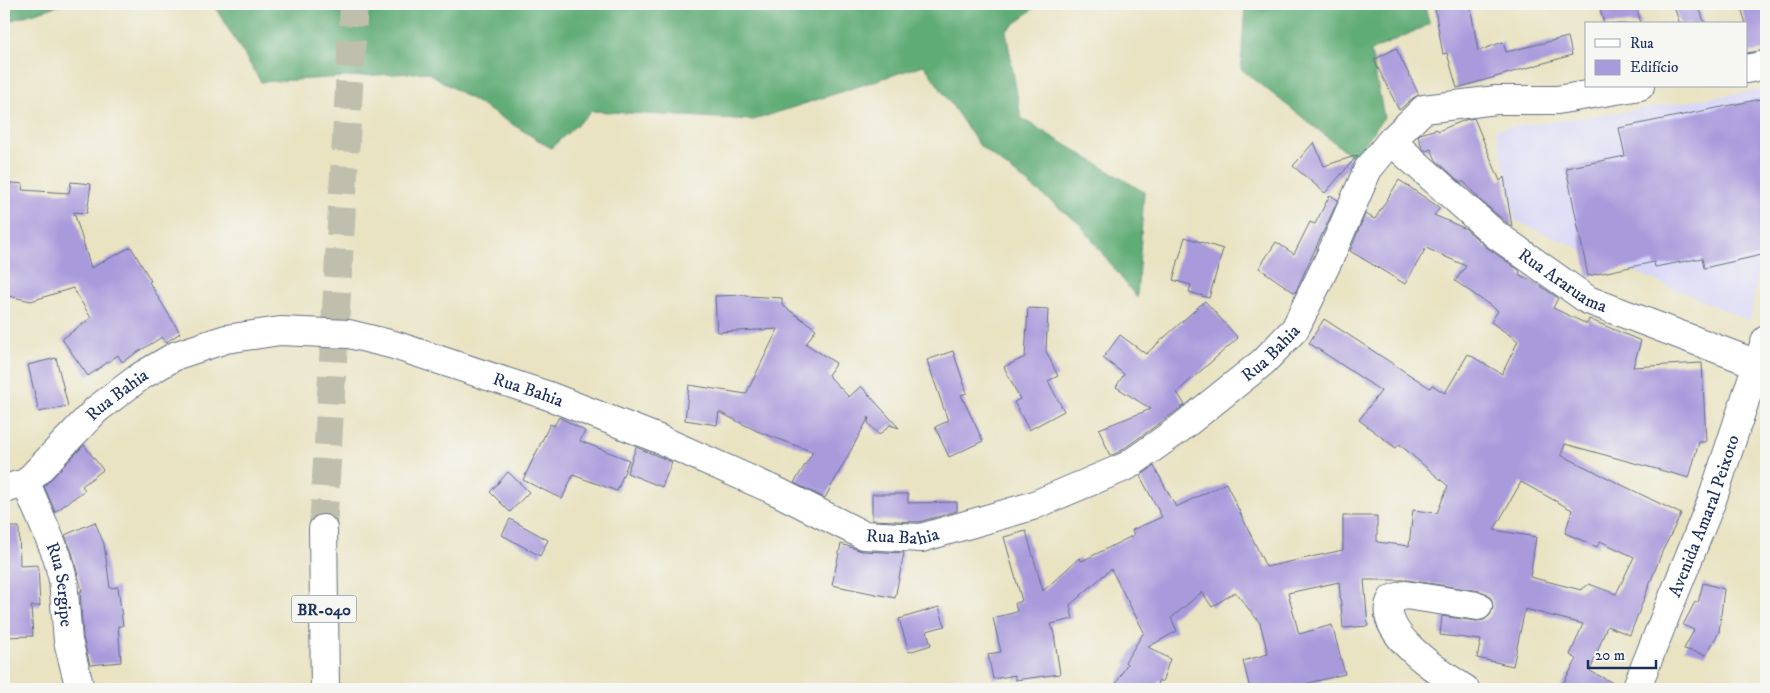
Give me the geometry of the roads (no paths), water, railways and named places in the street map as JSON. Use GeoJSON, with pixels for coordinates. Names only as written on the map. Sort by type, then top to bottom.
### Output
{"type":"FeatureCollection","features":[{"type":"Feature","properties":{"kind":"main road"},"geometry":{"type":"LineString","coordinates":[[1748,69],[1766,66]]}},
{"type":"Feature","properties":{"kind":"main road","name":"Rua Bahia"},"geometry":{"type":"LineString","coordinates":[[15,486],[97,408],[141,376],[177,355],[226,339],[280,331],[349,334],[394,344],[549,396],[650,435],[778,492],[863,535],[922,538],[1032,506],[1127,466],[1178,430],[1264,362],[1295,329],[1329,259],[1368,169],[1390,140],[1424,109],[1496,100],[1557,100],[1628,88]]}},
{"type":"Feature","properties":{"kind":"main road","name":"Rua Araruama"},"geometry":{"type":"LineString","coordinates":[[1390,140],[1495,234],[1588,300],[1763,359]]}},
{"type":"Feature","properties":{"kind":"main road","name":"Avenida Amaral Peixoto"},"geometry":{"type":"LineString","coordinates":[[1636,689],[1712,500],[1763,359]]}},
{"type":"Feature","properties":{"kind":"main road","name":"Rua Sergipe"},"geometry":{"type":"LineString","coordinates":[[15,486],[57,556],[63,580],[68,641],[80,689]]}},
{"type":"Feature","properties":{"kind":"main road","name":"BR-040"},"geometry":{"type":"LineString","coordinates":[[323,529],[325,689]]}},
{"type":"Feature","properties":{"kind":"main road"},"geometry":{"type":"LineString","coordinates":[[1465,689],[1436,671],[1407,645],[1398,634],[1388,608],[1392,599],[1405,594],[1478,606]]}},
{"type":"Feature","properties":{"kind":"tunnel"},"geometry":{"type":"LineString","coordinates":[[323,529],[354,4]]}}]}
